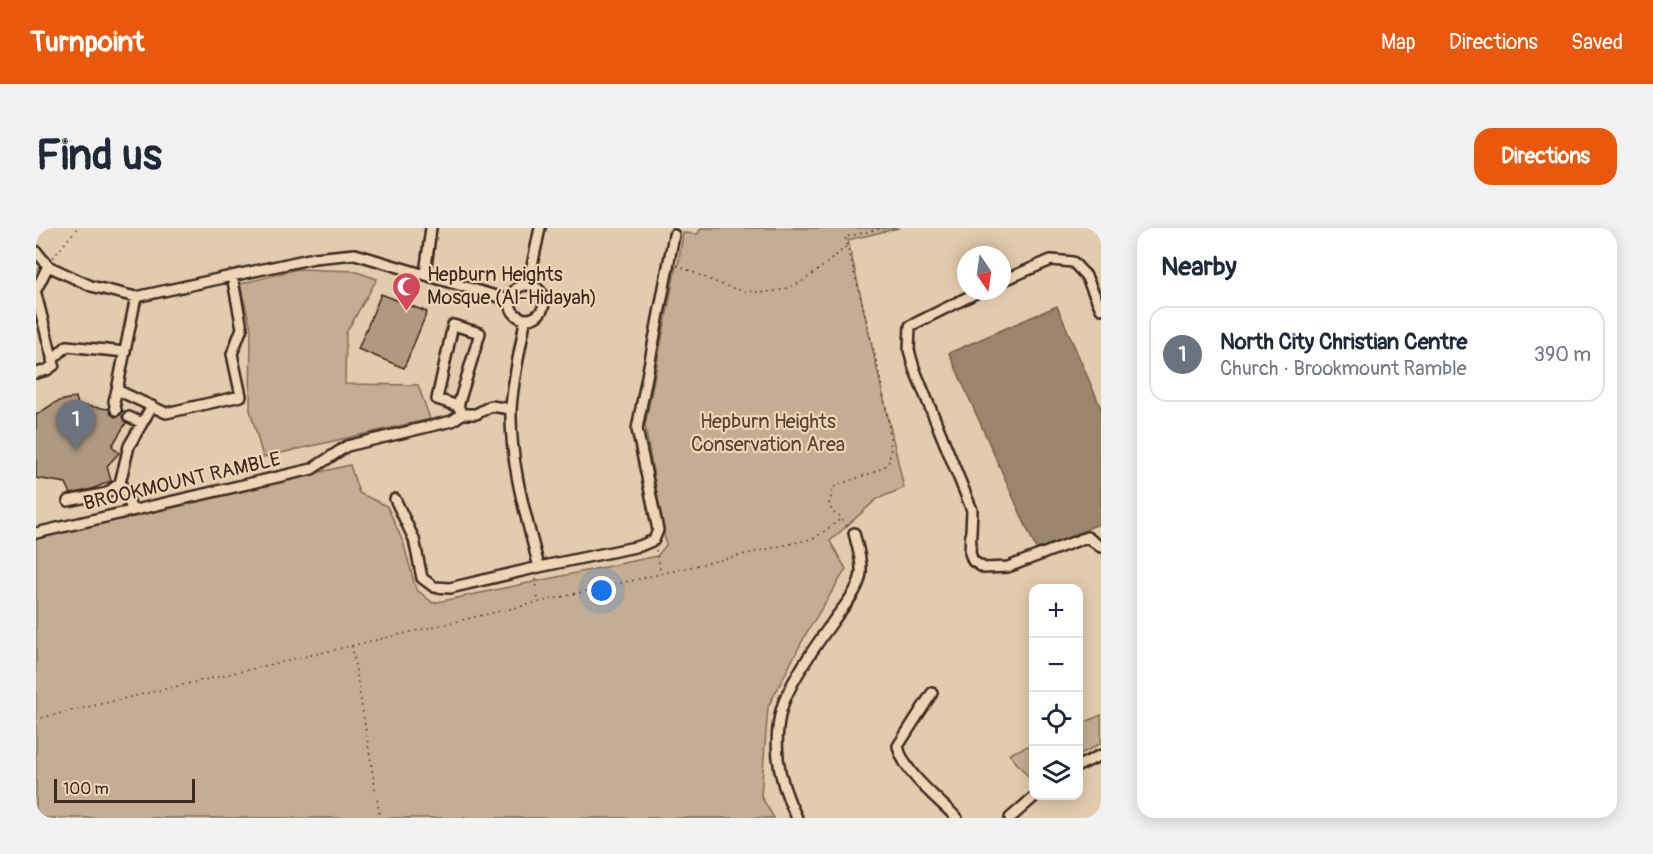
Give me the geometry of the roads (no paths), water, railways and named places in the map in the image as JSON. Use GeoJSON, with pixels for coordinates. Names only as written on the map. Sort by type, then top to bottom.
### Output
{"type":"FeatureCollection","features":[{"type":"Feature","properties":{"kind":"street"},"geometry":{"type":"LineString","coordinates":[[426,274],[431,228]]}},
{"type":"Feature","properties":{"kind":"street"},"geometry":{"type":"LineString","coordinates":[[528,285],[540,228]]}},
{"type":"Feature","properties":{"kind":"street"},"geometry":{"type":"LineString","coordinates":[[395,499],[414,539],[423,578],[434,587],[450,588],[640,546],[654,540],[658,530],[637,429],[674,235]]}},
{"type":"Feature","properties":{"kind":"street"},"geometry":{"type":"LineString","coordinates":[[36,251],[48,266],[91,286],[135,297],[314,258],[355,254],[510,300]]}},
{"type":"Feature","properties":{"kind":"street"},"geometry":{"type":"LineString","coordinates":[[1011,277],[1051,260],[1073,262],[1086,276],[1101,309]]}},
{"type":"Feature","properties":{"kind":"street"},"geometry":{"type":"LineString","coordinates":[[36,373],[54,365],[36,292],[48,266]]}},
{"type":"Feature","properties":{"kind":"street"},"geometry":{"type":"LineString","coordinates":[[117,390],[166,413],[241,396],[232,354],[242,328],[232,276]]}},
{"type":"Feature","properties":{"kind":"street"},"geometry":{"type":"LineString","coordinates":[[528,285],[539,290],[544,300],[541,313],[537,317],[525,320],[514,314],[510,300],[515,289],[528,285]]}},
{"type":"Feature","properties":{"kind":"street"},"geometry":{"type":"LineString","coordinates":[[117,410],[114,401],[135,297]]}},
{"type":"Feature","properties":{"kind":"street"},"geometry":{"type":"LineString","coordinates":[[962,300],[910,326],[909,350],[914,368],[972,510],[970,553],[973,561],[984,568],[1008,567],[1087,537],[1101,547]]}},
{"type":"Feature","properties":{"kind":"street"},"geometry":{"type":"LineString","coordinates":[[525,320],[512,409],[512,441],[518,484],[538,567]]}},
{"type":"Feature","properties":{"kind":"street"},"geometry":{"type":"LineString","coordinates":[[453,325],[480,333],[460,410],[436,399],[453,325]]}},
{"type":"Feature","properties":{"kind":"street"},"geometry":{"type":"LineString","coordinates":[[52,360],[67,346],[125,352]]}},
{"type":"Feature","properties":{"kind":"street"},"geometry":{"type":"LineString","coordinates":[[68,501],[107,493],[120,483],[129,446],[152,406]]}},
{"type":"Feature","properties":{"kind":"street","name":"BROOKMOUNT RAMBLE"},"geometry":{"type":"LineString","coordinates":[[36,533],[312,469],[347,446],[452,422],[460,410],[476,414],[491,406],[512,409]]}},
{"type":"Feature","properties":{"kind":"street"},"geometry":{"type":"LineString","coordinates":[[129,417],[142,423]]}},
{"type":"Feature","properties":{"kind":"street"},"geometry":{"type":"LineString","coordinates":[[120,483],[125,488],[132,511]]}},
{"type":"Feature","properties":{"kind":"street"},"geometry":{"type":"LineString","coordinates":[[797,818],[783,786],[779,764],[778,742],[781,711],[788,693],[827,630],[858,586],[861,573],[855,533]]}},
{"type":"Feature","properties":{"kind":"street"},"geometry":{"type":"LineString","coordinates":[[932,693],[898,746],[900,756],[914,775],[957,818]]}},
{"type":"Feature","properties":{"kind":"street"},"geometry":{"type":"LineString","coordinates":[[1083,764],[1101,755]]}},
{"type":"Feature","properties":{"kind":"street"},"geometry":{"type":"LineString","coordinates":[[1010,818],[1030,800]]}},
{"type":"Feature","properties":{"kind":"place","name":"Hepburn Heights Mosque (Al-Hidayah)"},"geometry":{"type":"Point","coordinates":[406,312]}},
{"type":"Feature","properties":{"kind":"place","name":"North City Christian Centre"},"geometry":{"type":"Point","coordinates":[76,450]}},
{"type":"Feature","properties":{"kind":"park label","name":"Hepburn Heights Conservation Area"},"geometry":{"type":"Point","coordinates":[768,432]}}]}
